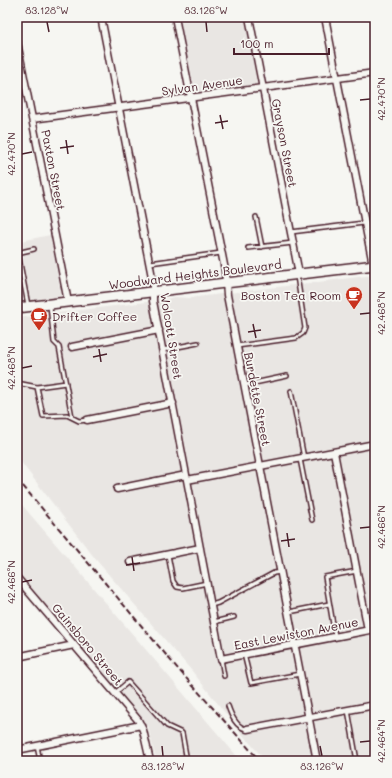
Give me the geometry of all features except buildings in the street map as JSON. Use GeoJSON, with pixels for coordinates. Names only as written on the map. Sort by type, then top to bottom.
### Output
{"type":"FeatureCollection","features":[{"type":"Feature","properties":{"kind":"street","name":"Wolcott Street"},"geometry":{"type":"LineString","coordinates":[[101,17],[150,263],[153,301],[221,659]]}},
{"type":"Feature","properties":{"kind":"street","name":"Burdette Street"},"geometry":{"type":"LineString","coordinates":[[175,17],[222,253],[237,346],[317,761]]}},
{"type":"Feature","properties":{"kind":"street","name":"Grayson Street"},"geometry":{"type":"LineString","coordinates":[[249,17],[298,274]]}},
{"type":"Feature","properties":{"kind":"street"},"geometry":{"type":"LineString","coordinates":[[325,17],[374,268]]}},
{"type":"Feature","properties":{"kind":"street","name":"Paxton Street"},"geometry":{"type":"LineString","coordinates":[[17,42],[68,302]]}},
{"type":"Feature","properties":{"kind":"street","name":"Sylvan Avenue"},"geometry":{"type":"LineString","coordinates":[[32,119],[375,73]]}},
{"type":"Feature","properties":{"kind":"street","name":"Woodward Heights Boulevard"},"geometry":{"type":"LineString","coordinates":[[17,308],[298,274],[374,268]]}},
{"type":"Feature","properties":{"kind":"street"},"geometry":{"type":"LineString","coordinates":[[72,347],[159,330]]}},
{"type":"Feature","properties":{"kind":"street"},"geometry":{"type":"LineString","coordinates":[[87,420],[172,403]]}},
{"type":"Feature","properties":{"kind":"street"},"geometry":{"type":"LineString","coordinates":[[117,489],[260,466],[375,444]]}},
{"type":"Feature","properties":{"kind":"street"},"geometry":{"type":"LineString","coordinates":[[334,452],[368,630]]}},
{"type":"Feature","properties":{"kind":"street"},"geometry":{"type":"LineString","coordinates":[[130,562],[200,548]]}},
{"type":"Feature","properties":{"kind":"street","name":"Gainsboro Street"},"geometry":{"type":"LineString","coordinates":[[17,578],[141,725]]}},
{"type":"Feature","properties":{"kind":"street","name":"East Lewiston Avenue"},"geometry":{"type":"LineString","coordinates":[[221,659],[375,629]]}},
{"type":"Feature","properties":{"kind":"street"},"geometry":{"type":"LineString","coordinates":[[17,657],[74,645]]}},
{"type":"Feature","properties":{"kind":"street"},"geometry":{"type":"LineString","coordinates":[[246,729],[375,705]]}},
{"type":"Feature","properties":{"kind":"street"},"geometry":{"type":"LineString","coordinates":[[17,750],[141,725],[150,761]]}},
{"type":"Feature","properties":{"kind":"lane"},"geometry":{"type":"LineString","coordinates":[[256,217],[262,247]]}},
{"type":"Feature","properties":{"kind":"lane"},"geometry":{"type":"LineString","coordinates":[[291,232],[365,222]]}},
{"type":"Feature","properties":{"kind":"lane"},"geometry":{"type":"LineString","coordinates":[[248,248],[293,243]]}},
{"type":"Feature","properties":{"kind":"lane"},"geometry":{"type":"LineString","coordinates":[[28,306],[17,253],[34,249]]}},
{"type":"Feature","properties":{"kind":"lane"},"geometry":{"type":"LineString","coordinates":[[150,263],[222,253]]}},
{"type":"Feature","properties":{"kind":"lane"},"geometry":{"type":"LineString","coordinates":[[237,346],[296,338],[303,333],[305,328],[298,274]]}},
{"type":"Feature","properties":{"kind":"lane"},"geometry":{"type":"LineString","coordinates":[[49,304],[54,342],[59,347],[72,417]]}},
{"type":"Feature","properties":{"kind":"lane"},"geometry":{"type":"LineString","coordinates":[[162,350],[198,343]]}},
{"type":"Feature","properties":{"kind":"lane"},"geometry":{"type":"LineString","coordinates":[[245,385],[287,376]]}},
{"type":"Feature","properties":{"kind":"lane"},"geometry":{"type":"LineString","coordinates":[[17,383],[37,387],[66,382]]}},
{"type":"Feature","properties":{"kind":"lane"},"geometry":{"type":"LineString","coordinates":[[37,387],[42,416],[67,415],[79,421],[87,420]]}},
{"type":"Feature","properties":{"kind":"lane"},"geometry":{"type":"LineString","coordinates":[[291,390],[312,520]]}},
{"type":"Feature","properties":{"kind":"lane"},"geometry":{"type":"LineString","coordinates":[[168,555],[173,581],[177,587],[183,588],[207,583]]}},
{"type":"Feature","properties":{"kind":"lane"},"geometry":{"type":"LineString","coordinates":[[335,636],[325,577],[357,571]]}},
{"type":"Feature","properties":{"kind":"lane"},"geometry":{"type":"LineString","coordinates":[[211,605],[218,603],[274,573],[281,572]]}},
{"type":"Feature","properties":{"kind":"lane"},"geometry":{"type":"LineString","coordinates":[[288,612],[329,604]]}},
{"type":"Feature","properties":{"kind":"lane"},"geometry":{"type":"LineString","coordinates":[[214,622],[234,616]]}},
{"type":"Feature","properties":{"kind":"lane"},"geometry":{"type":"LineString","coordinates":[[244,654],[251,683],[300,674]]}},
{"type":"Feature","properties":{"kind":"lane"},"geometry":{"type":"LineString","coordinates":[[221,659],[224,676]]}},
{"type":"Feature","properties":{"kind":"lane"},"geometry":{"type":"LineString","coordinates":[[115,693],[128,682],[167,726],[182,733],[188,761]]}},
{"type":"Feature","properties":{"kind":"lane"},"geometry":{"type":"LineString","coordinates":[[228,706],[232,718],[240,727],[246,729]]}},
{"type":"Feature","properties":{"kind":"lane"},"geometry":{"type":"LineString","coordinates":[[348,710],[357,761]]}},
{"type":"Feature","properties":{"kind":"lane"},"geometry":{"type":"LineString","coordinates":[[37,746],[40,761]]}},
{"type":"Feature","properties":{"kind":"shaded area"},"geometry":{"type":"Polygon","coordinates":[[[179,17],[245,17],[257,84],[195,92],[179,17]]]}},
{"type":"Feature","properties":{"kind":"shaded area"},"geometry":{"type":"Polygon","coordinates":[[[50,235],[61,293],[60,297],[17,303],[17,242],[50,235]]]}},
{"type":"Feature","properties":{"kind":"shaded area"},"geometry":{"type":"Polygon","coordinates":[[[375,275],[375,761],[266,761],[241,733],[192,671],[97,561],[17,457],[17,318],[163,300],[174,297],[189,298],[375,275]]]}},
{"type":"Feature","properties":{"kind":"shaded area"},"geometry":{"type":"Polygon","coordinates":[[[17,499],[241,761],[156,761],[148,726],[17,571],[17,499]]]}},
{"type":"Feature","properties":{"kind":"railway"},"geometry":{"type":"LineString","coordinates":[[17,479],[178,669],[260,761]]}},
{"type":"Feature","properties":{"kind":"place","name":"Boston Tea Room"},"geometry":{"type":"Point","coordinates":[354,310]}},
{"type":"Feature","properties":{"kind":"place","name":"Drifter Coffee"},"geometry":{"type":"Point","coordinates":[39,331]}}]}
